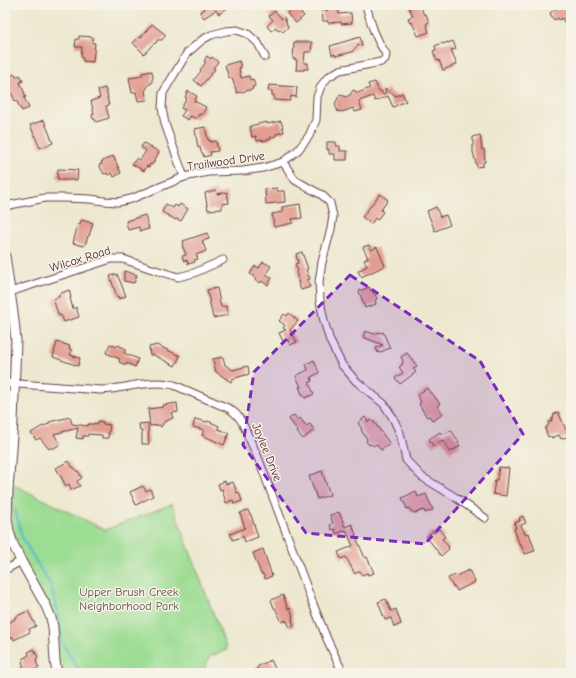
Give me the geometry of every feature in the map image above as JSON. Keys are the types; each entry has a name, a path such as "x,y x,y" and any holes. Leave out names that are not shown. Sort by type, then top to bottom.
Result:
{"street":[{"name":"Trailwood Drive","path":"5,206 44,198 90,199 118,202 184,177 208,172 231,172 256,169 283,162 298,150 309,136 316,120 317,97 328,77 340,70 381,62 385,59 386,54 378,42 366,5"},
{"path":"184,177 165,124 162,108 163,93 187,53 202,40 211,35 237,30 248,34 253,38 258,43 265,57"},
{"path":"283,162 295,180 322,195 330,203 333,216 320,275 320,301 324,322 330,341 342,365 356,381 384,404 400,433 406,460 422,477 455,497 485,518"},
{"path":"5,256 16,335 15,383 7,515 13,544 51,618 57,673"},
{"name":"Wilcox Road","path":"10,292 111,259 124,259 178,277 194,273 223,260"},
{"name":"Jaylee Drive","path":"5,382 101,390 149,383 174,385 226,407 234,412 242,422 258,456 311,599 341,669"},
{"path":"5,570 21,561"}],"highlighted area":[{"path":"350,275 480,361 523,434 425,544 306,533 243,445 254,372"}],"green space":[{"name":"Upper Brush Creek Neighborhood Park","path":"12,484 105,530 172,504 227,650 210,656 202,673 59,673 56,632 15,546 12,532"}],"building":[{"path":"203,5 231,5 219,14 216,10 204,18 200,12 205,8"},
{"path":"338,5 339,14 351,13 352,23 341,24 341,22 328,23 328,21 323,21 322,10 328,10 328,6"},
{"path":"408,5 420,5 429,22 426,24 429,32 418,36 412,22 410,23 408,18 413,16"},
{"path":"561,5 571,5 571,18 564,22 562,18 559,20 558,18 555,20 553,19 550,13"},
{"path":"295,7 304,16 296,23 287,14"},
{"path":"275,11 282,19 284,17 288,27 283,32 280,29 278,30 276,27 271,31 267,26 273,20 269,16"},
{"path":"152,24 166,35 162,40 157,40 156,43 153,44 144,54 133,43 139,37 140,38"},
{"path":"79,36 93,37 92,43 95,43 93,62 83,61 83,58 81,57 82,47 75,47 76,39 79,39"},
{"path":"360,37 362,45 357,46 352,52 335,56 335,54 332,55 330,46"},
{"path":"453,41 456,49 451,50 457,64 443,70 433,51 436,50 435,46"},
{"path":"294,42 312,42 311,52 305,52 304,63 308,63 308,69 296,70 297,60 293,59"},
{"path":"207,56 211,59 212,57 218,62 213,68 215,69 201,86 194,80 206,62 204,61"},
{"path":"239,61 241,78 249,76 250,80 253,79 255,86 252,87 253,89 237,93 232,78 229,78 225,65"},
{"path":"152,71 152,83 149,84 145,91 147,100 138,101 136,92 132,93 129,78 142,76 142,73"},
{"path":"15,74 16,77 20,75 23,81 20,82 26,97 24,98 29,108 22,111 16,100 15,101 5,78"},
{"path":"375,82 379,91 381,91 383,95 386,92 385,88 396,96 402,93 406,101 393,107 388,96 375,101 373,96 359,101 362,110 355,112 353,108 338,112 335,104 340,94 346,97 350,95 353,90 358,93 370,88 368,84"},
{"path":"269,85 297,87 296,97 291,96 290,101 274,100 272,91 268,91"},
{"path":"105,88 109,105 106,106 109,118 96,122 92,115 94,114 91,101 100,98 98,90"},
{"path":"188,91 197,96 194,101 206,107 202,115 199,114 196,119 191,116 188,120 181,116 185,110 181,108 187,98 185,97"},
{"path":"44,120 53,143 40,148 30,125"},
{"path":"281,121 284,132 276,134 276,136 271,137 271,139 263,141 257,141 256,136 252,137 250,126 267,122 267,124"},
{"path":"205,127 208,140 210,140 210,142 216,141 218,151 210,152 211,155 204,157 200,147 198,148 195,129"},
{"path":"480,135 482,150 484,149 485,162 483,162 483,166 477,167 473,152 473,137"},
{"path":"327,142 336,142 336,146 340,146 340,151 347,151 347,160 335,160 335,154 329,154 329,149 327,150"},
{"path":"144,143 159,152 152,165 150,164 149,167 147,166 144,171 132,164 137,158 140,160 146,151 141,147"},
{"path":"113,156 121,173 114,177 112,173 108,175 107,173 104,174 99,165 102,164 101,162"},
{"path":"58,169 78,170 77,180 59,180 59,178 57,178"},
{"path":"277,188 277,191 284,191 285,202 266,204 265,189"},
{"path":"216,190 217,194 227,192 229,203 222,204 222,209 208,210 205,193"},
{"path":"380,194 388,200 381,210 383,212 377,220 375,218 371,224 362,217"},
{"path":"166,204 173,208 175,205 178,207 180,204 188,209 181,221 176,220 162,212"},
{"path":"300,204 302,218 292,219 293,223 274,227 272,214 283,212 282,207"},
{"path":"436,207 440,217 446,215 450,225 435,231 427,211"},
{"path":"145,215 149,229 140,231 139,227 128,230 126,221"},
{"path":"81,220 93,223 89,236 85,245 83,246 73,243 78,224 80,225"},
{"path":"207,233 209,239 202,241 206,251 196,255 198,259 194,260 195,262 188,264 187,260 184,261 182,256 186,255 182,245 184,244 183,241"},
{"path":"369,245 371,250 377,247 385,266 361,277 358,271 367,266 364,260 368,258 363,247"},
{"path":"302,252 308,269 306,270 310,279 307,280 310,287 301,290 296,272 298,271 295,264 298,263 296,254"},
{"path":"263,262 271,266 266,274 272,278 268,285 261,281 260,283 255,280 256,278 250,274 255,266 259,268"},
{"path":"124,271 137,275 134,283 124,281"},
{"path":"117,274 126,296 119,299 110,276"},
{"path":"369,287 377,299 375,300 376,304 365,308 359,291"},
{"path":"217,288 221,307 226,306 228,315 213,318 207,290"},
{"path":"69,290 73,309 76,307 79,317 64,322 61,315 59,316 53,299 59,297 59,294"},
{"path":"289,313 298,321 290,330 297,342 290,345 288,340 283,341 279,333 286,330 283,328 285,325 279,321 284,314 287,316"},
{"path":"365,331 374,334 383,332 390,348 378,353 376,348 383,345 363,337"},
{"path":"57,342 70,346 69,349 72,350 70,355 80,358 78,366 53,357"},
{"path":"110,344 117,347 118,345 126,349 124,353 138,359 135,367 127,363 126,365 119,362 120,359 106,353"},
{"path":"157,345 180,356 175,366 154,355 150,355 149,347"},
{"path":"407,353 417,366 413,369 416,372 400,384 395,378 403,373 399,367 402,365 403,361 401,357"},
{"path":"223,357 225,365 233,370 248,366 249,374 232,379 231,382 216,372 213,359"},
{"path":"314,360 319,373 311,377 312,381 309,383 314,394 305,398 299,387 301,387 296,376 308,370 306,364"},
{"path":"427,388 440,404 437,406 443,414 433,421 429,416 427,417 423,411 419,404 421,402 417,395"},
{"path":"177,403 178,412 171,413 173,418 164,422 161,427 159,425 150,426 148,409"},
{"path":"558,412 569,436 561,439 559,435 551,438 550,436 548,437 545,429 549,424 548,422 552,421 551,419 553,418 554,414"},
{"path":"294,415 298,420 300,418 306,426 310,424 314,430 303,439 289,419"},
{"path":"70,417 72,424 88,426 88,424 98,424 98,421 103,422 103,424 110,425 108,438 102,438 102,435 88,434 88,436 83,436 83,439 76,438 78,428 54,434 60,444 53,449 52,447 49,449 40,438 36,440 31,433 49,424 49,422"},
{"path":"365,417 368,422 371,420 374,422 390,444 381,450 376,444 373,446 371,444 369,445 358,423"},
{"path":"195,419 208,421 219,426 218,429 229,433 224,445 202,435 204,430 193,427"},
{"path":"148,423 149,444 142,444 142,431 140,431 139,424"},
{"path":"451,430 460,446 450,452 443,440 433,446 429,439 440,432 442,435"},
{"path":"69,461 82,478 77,481 80,486 71,490 69,484 66,486 56,468"},
{"path":"499,467 509,468 506,496 493,494"},
{"path":"322,471 330,495 317,499 309,476"},
{"path":"225,481 226,484 233,482 242,501 234,504 233,500 226,503 222,489 220,490 218,484"},
{"path":"143,486 146,491 150,489 153,496 136,505 130,492"},
{"path":"416,491 418,497 426,494 433,510 425,513 424,510 415,513 409,508 407,509 402,498"},
{"path":"248,510 258,537 245,542 243,536 233,540 230,534 245,528 240,513"},
{"path":"339,512 345,527 352,524 365,558 367,557 374,573 362,575 360,571 355,574 346,557 341,559 338,552 353,546 346,530 336,534 335,529 332,530 330,525 333,523 330,515"},
{"path":"523,516 526,523 521,525 525,534 529,533 535,551 525,554 521,545 520,546 514,529 516,528 514,523 520,521 519,518"},
{"path":"439,529 445,537 442,539 449,547 449,549 441,556 426,536"},
{"path":"263,549 272,576 265,579 263,574 261,574 253,553"},
{"path":"469,570 475,582 457,591 448,578"},
{"path":"283,595 288,609 290,608 293,616 292,619 294,626 290,628 286,620 282,622 271,600"},
{"path":"386,599 391,611 396,609 401,624 394,627 391,618 385,620 378,602"},
{"path":"28,611 36,626 29,629 30,632 14,640 13,637 5,640 5,623 8,623 15,619 15,617"},
{"path":"34,649 38,658 36,659 36,662 39,668 29,673 25,673 22,667 24,666 22,659 29,655 28,652"},
{"path":"271,660 277,673 248,673 258,668 258,666"}],"waterway":[{"path":"15,509 22,537 51,586 58,613 62,643 81,673"}]}
